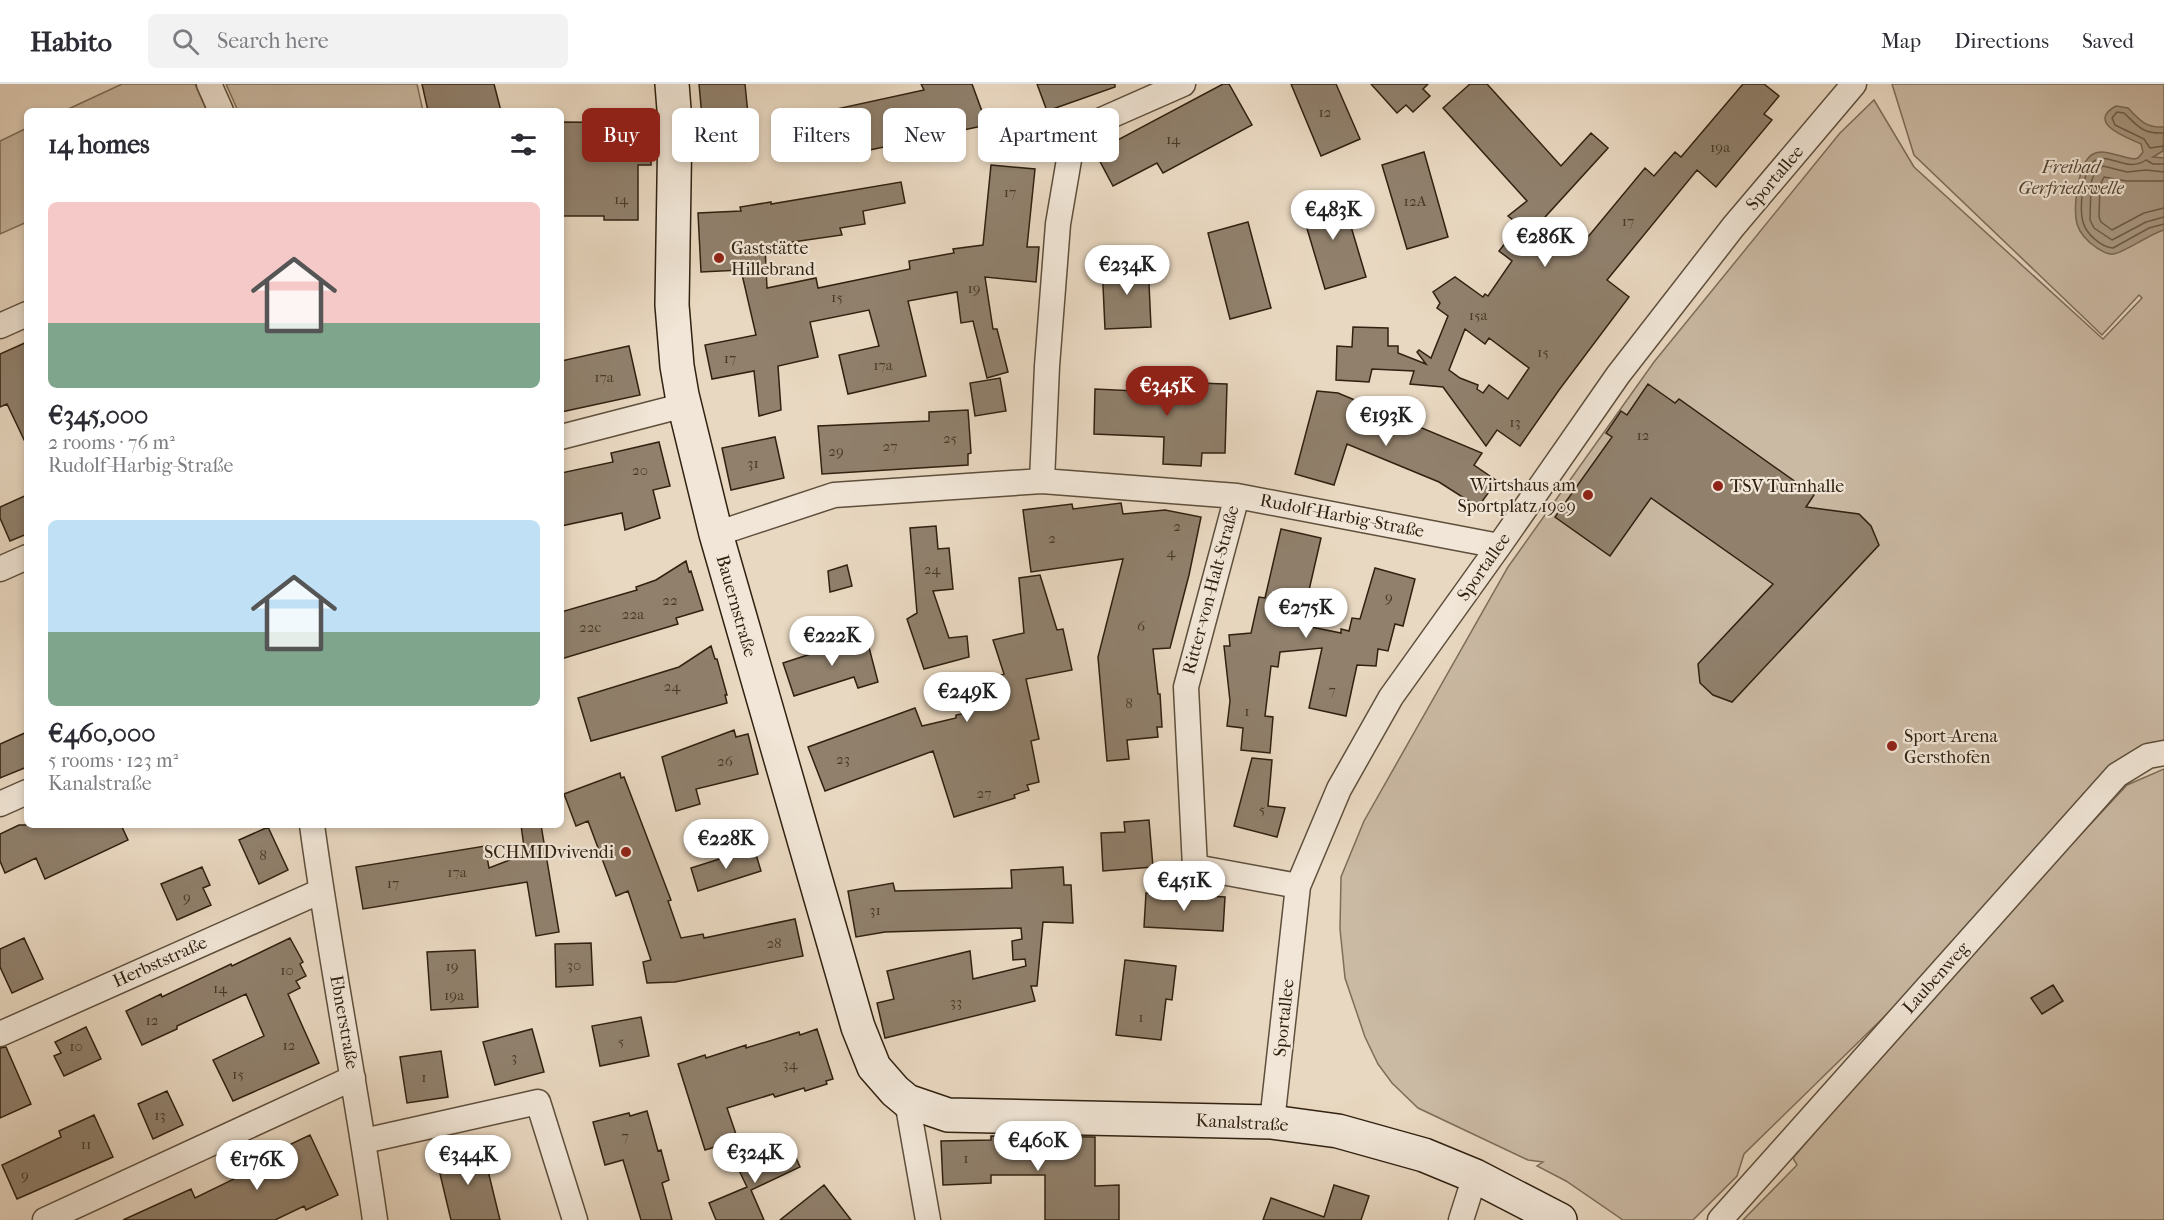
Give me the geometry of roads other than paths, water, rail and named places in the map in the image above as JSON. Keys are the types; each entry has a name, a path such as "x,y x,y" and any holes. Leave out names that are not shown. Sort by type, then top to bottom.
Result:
{"main road":[{"name":"Bauernstraße","path":"672,84 675,136 672,304 677,366 685,405 716,534 858,1027 874,1067 907,1101"},
{"name":"Kanalstraße","path":"907,1101 948,1115 1272,1122 1338,1131 1424,1155 1475,1176 1560,1220"}],"street":[{"path":"209,84 220,108"},
{"path":"1042,481 1047,366 1057,235 1071,148 1099,121 1183,84"},
{"name":"Sportallee","path":"1272,1122 1298,886 1339,789 1391,697 1630,358 1733,227 1853,84"},
{"path":"0,326 24,315"},
{"path":"564,436 685,405"},
{"name":"Rudolf-Harbig-Straße","path":"716,534 834,495 1042,481 1237,496 1499,546"},
{"name":"Ritter-von-Halt-Straße","path":"1237,496 1186,687 1195,867 1298,886"},
{"path":"0,569 24,558"},
{"name":"Laubenweg","path":"1720,1220 2117,775 2148,756 2164,753"},
{"path":"0,804 24,793"},
{"name":"Ebnerstraße","path":"312,828 375,1220"},
{"name":"Herbststraße","path":"0,1034 321,891"},
{"path":"45,1220 353,1078"},
{"path":"907,1101 928,1220"},
{"path":"364,1141 538,1102 575,1220"},
{"path":"1461,1220 1475,1176"}],"water":[{"path":"2116,106 2128,108 2139,120 2148,125 2164,127 2163,151 2153,157 2164,158 2164,230 2119,253 2112,254 2097,248 2082,234 2077,224 2076,208 2080,176 2093,154 2103,152 2134,159 2143,152 2141,144 2119,134 2107,124 2105,118 2108,112"}],"place":[{"name":"Gaststätte Hillebrand","path":"719,258"},
{"name":"TSV Turnhalle","path":"1718,486"},
{"name":"Wirtshaus am Sportplatz 1909","path":"1588,495"},
{"name":"Sport-Arena Gersthofen","path":"1892,746"},
{"name":"SCHMIDvivendi","path":"626,852"}],"park label":[{"name":"Freibad Gerfriedswelle","path":"2071,178"}]}
